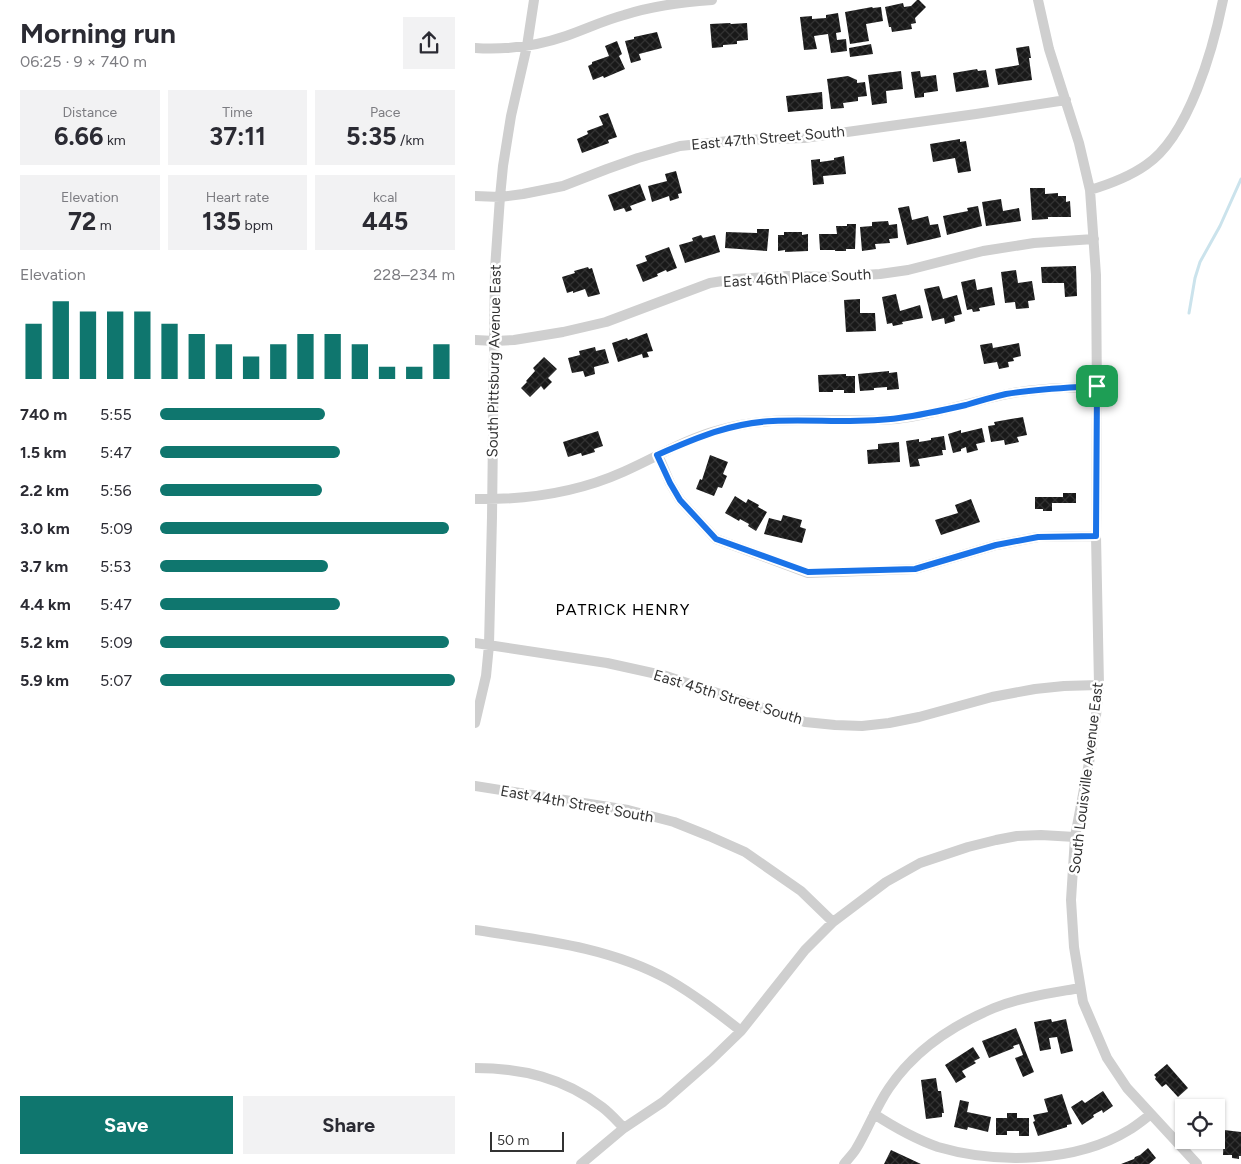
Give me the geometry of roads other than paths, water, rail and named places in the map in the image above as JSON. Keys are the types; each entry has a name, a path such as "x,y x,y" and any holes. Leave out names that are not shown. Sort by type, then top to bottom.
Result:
{"street":[{"name":"South Pittsburg Avenue East","path":"475,723 486,676 489,645 493,499 495,268 500,197 511,116 527,46 534,0"},
{"path":"475,48 527,46 565,36 624,15 660,6 712,0"},
{"name":"South Louisville Avenue East","path":"1039,0 1049,49 1079,143 1090,190 1096,275 1096,536 1099,685 1097,716 1075,837 1071,900 1074,947 1083,1002 1107,1058 1127,1088 1197,1164"},
{"path":"1090,190 1127,177 1147,165 1165,147 1181,123 1194,96 1207,61 1223,0"},
{"name":"East 47th Street South","path":"475,196 500,197 563,186 638,158 680,146 739,140 804,138 1066,100"},
{"name":"East 46th Place South","path":"475,340 524,339 606,322 710,283 735,279 787,276 834,277 880,274 907,270 983,251 1026,244 1094,240"},
{"path":"475,499 529,497 595,483 704,435 720,429 745,424 771,421 897,419 1021,392 1097,386"},
{"path":"657,455 680,500 716,539 808,572 915,569 996,545 1038,537 1096,536"},
{"name":"East 45th Street South","path":"475,643 607,663 666,676 805,722 835,725 862,726 889,723 919,717 992,697 1035,689 1099,685"},
{"name":"East 44th Street South","path":"475,786 628,810 674,822 745,852 801,891 833,922"},
{"path":"581,1164 624,1128 663,1102 711,1060 741,1031 805,950 833,922 886,882 920,863 996,840 1017,836 1041,835 1075,837"},
{"path":"475,930 582,948 642,967 669,980 703,1001 741,1031"},
{"path":"844,1164 855,1149 888,1089 906,1066 945,1033 996,1008 1035,996 1080,988"},
{"path":"475,1068 512,1069 556,1081 582,1093 604,1108 624,1128"},
{"path":"874,1114 917,1139 940,1148 981,1158 1017,1161 1061,1156 1094,1146 1129,1130 1150,1114"}],"waterway":[{"path":"1189,313 1195,278 1200,262 1220,226 1241,179"}],"district":[{"name":"PATRICK HENRY","path":"623,609"}]}
